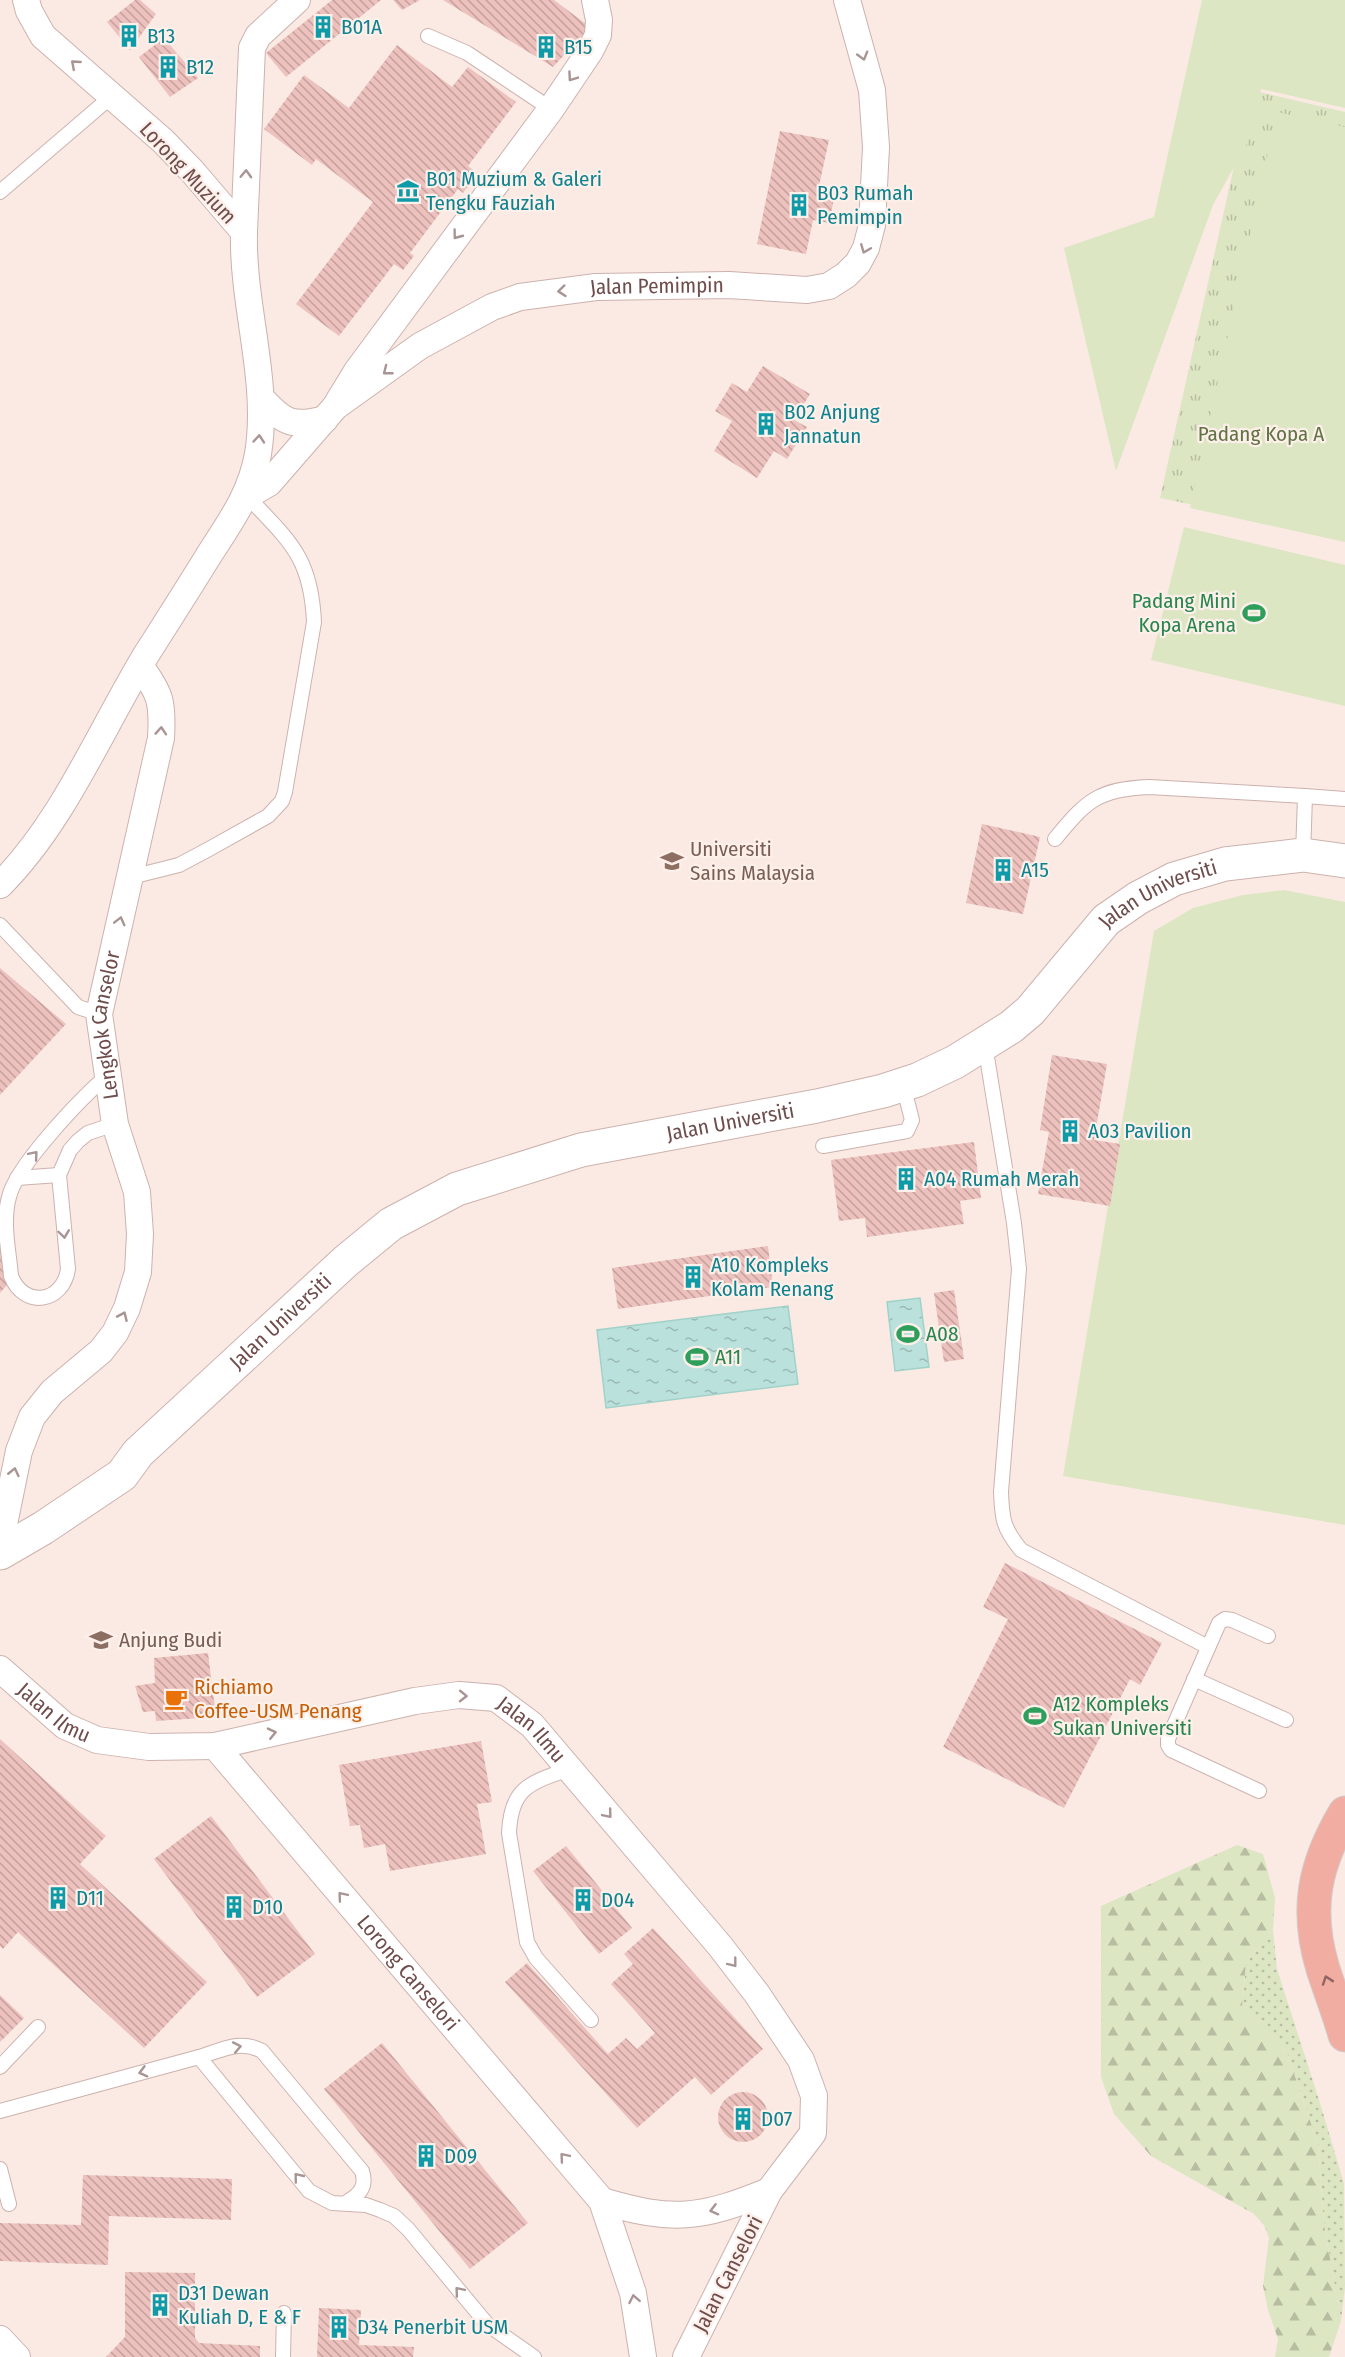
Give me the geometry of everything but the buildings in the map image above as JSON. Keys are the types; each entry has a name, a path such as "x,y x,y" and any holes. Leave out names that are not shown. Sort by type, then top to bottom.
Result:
{"highway":[{"path":"1338,1825 1316,1880 1313,1906 1315,1937 1322,1967 1345,2036"}],"street":[{"name":"Lorong Muzium","path":"26,0 29,11 43,36 163,141 244,232 243,266 261,398 258,454 247,496"},
{"path":"244,232 252,48 258,36 297,0"},
{"path":"261,398 276,414 289,421 305,425 330,413 357,370 550,109 590,51 598,35 599,20 595,0"},
{"name":"Jalan Pemimpin","path":"247,496 269,483 330,413 420,346 492,308 520,297 607,287 729,285 807,290 829,286 846,275 858,263 867,248 872,225 876,147 872,90 847,0"},
{"path":"0,885 23,862 54,816 140,666 247,496"},
{"name":"Lengkok Canselor","path":"1,1538 19,1450 32,1417 52,1392 101,1351 115,1334 127,1308 138,1272 140,1234 137,1192 115,1124 99,1014 100,999 131,877 161,738 159,693 140,666"},
{"name":"Jalan Universiti","path":"1,1538 43,1528 123,1475 138,1454 346,1261 391,1224 457,1189 581,1150 817,1106 883,1091 903,1084 955,1062 985,1045 1030,1011 1106,920 1138,898 1174,879 1225,864 1303,855 1345,861"},
{"name":"Jalan Ilmu","path":"0,1669 65,1726 97,1740 149,1747 215,1746 415,1701 459,1695 496,1698 532,1725 720,1946 773,2016 801,2060 814,2096 813,2133 769,2191"},
{"name":"Lorong Canselori","path":"215,1746 602,2201 633,2293 643,2357"},
{"path":"602,2201 647,2213 683,2216 736,2205 769,2191"},
{"name":"Jalan Canselori","path":"686,2357 769,2191"},
{"path":"0,2339 16,2357"}],"lane":[{"path":"428,36 467,53 550,109"},
{"path":"0,192 112,96"},
{"path":"131,877 179,865 268,816 282,801 285,792 314,622 313,596 308,574 299,554 247,496"},
{"path":"1054,839 1079,809 1099,796 1125,788 1345,799"},
{"path":"1303,855 1305,796"},
{"path":"0,925 78,1007 99,1014"},
{"path":"985,1045 1014,1223 1019,1269 1001,1492 1002,1514 1007,1533 1021,1550 1208,1647"},
{"path":"108,1076 88,1091 12,1186 6,1210 11,1276 20,1291 36,1298 45,1298 62,1288 69,1269 59,1176 70,1150 78,1141 88,1133 115,1124"},
{"path":"823,1146 908,1131 912,1120 903,1084"},
{"path":"17,1178 59,1176"},
{"path":"1259,1791 1172,1750 1168,1746 1168,1739 1219,1623 1225,1619 1268,1636"},
{"path":"1194,1679 1286,1720"},
{"path":"569,1769 533,1782 523,1789 514,1801 509,1833 527,1942 536,1958 591,2020"},
{"path":"0,2067 38,2027"},
{"path":"0,2111 239,2045 250,2044 262,2051 362,2171 363,2188 358,2195 347,2202"},
{"path":"199,2057 309,2191 333,2203 347,2202 366,2205 394,2216 408,2229 487,2324 534,2357"},
{"path":"0,2169 9,2204"},
{"path":"283,2357 284,2313"}],"green space":[{"path":"1202,0 1345,0 1345,108 1261,89 1249,140 1213,205 1116,471 1064,248 1154,217"},
{"name":"Padang Kopa A","path":"1251,90 1345,112 1345,536 1160,498"},
{"name":"Padang Kopa A","path":"1277,112 1345,127 1345,542 1190,508"},
{"name":"Padang Mini Kopa Arena","path":"1184,527 1345,565 1345,706 1151,660"},
{"path":"1284,890 1345,902 1345,1525 1063,1476 1154,931 1193,908 1243,895"},
{"path":"1237,1845 1263,1854 1275,1898 1273,1930 1246,1963 1242,2007 1287,2053 1318,2144 1324,2224 1341,2321 1329,2357 1275,2357 1278,2339 1263,2286 1269,2238 1264,2225 1254,2214 1151,2156 1114,2114 1101,2077 1101,1906"},
{"path":"1273,1930 1277,1969 1344,2184 1345,2287 1341,2321 1324,2224 1318,2144 1287,2053 1242,2007 1246,1963"}],"water":[{"name":"A08","path":"920,1298 929,1367 895,1371 887,1302"},
{"name":"A11","path":"788,1306 798,1384 606,1408 597,1330"}],"place":[{"name":"B01A","path":"323,27"},
{"name":"B13","path":"129,36"},
{"name":"B15","path":"546,47"},
{"name":"B12","path":"168,67"},
{"name":"B01 Muzium & Galeri Tengku Fauziah","path":"408,191"},
{"name":"B03 Rumah Pemimpin","path":"799,205"},
{"name":"B02 Anjung Jannatun","path":"766,424"},
{"name":"Padang Mini Kopa Arena","path":"1254,613"},
{"name":"Universiti Sains Malaysia","path":"672,861"},
{"name":"A15","path":"1003,870"},
{"name":"A03 Pavilion","path":"1070,1131"},
{"name":"A04 Rumah Merah","path":"906,1179"},
{"name":"A10 Kompleks Kolam Renang","path":"693,1277"},
{"name":"A08","path":"908,1334"},
{"name":"A11","path":"697,1357"},
{"name":"Anjung Budi","path":"101,1640"},
{"name":"Richiamo Coffee-USM Penang","path":"176,1699"},
{"name":"A12 Kompleks Sukan Universiti","path":"1035,1716"},
{"name":"D11","path":"58,1898"},
{"name":"D04","path":"583,1900"},
{"name":"D10","path":"234,1907"},
{"name":"D07","path":"743,2119"},
{"name":"D09","path":"426,2156"},
{"name":"D31 Dewan Kuliah D, E & F","path":"160,2305"},
{"name":"D34 Penerbit USM","path":"339,2327"}]}
